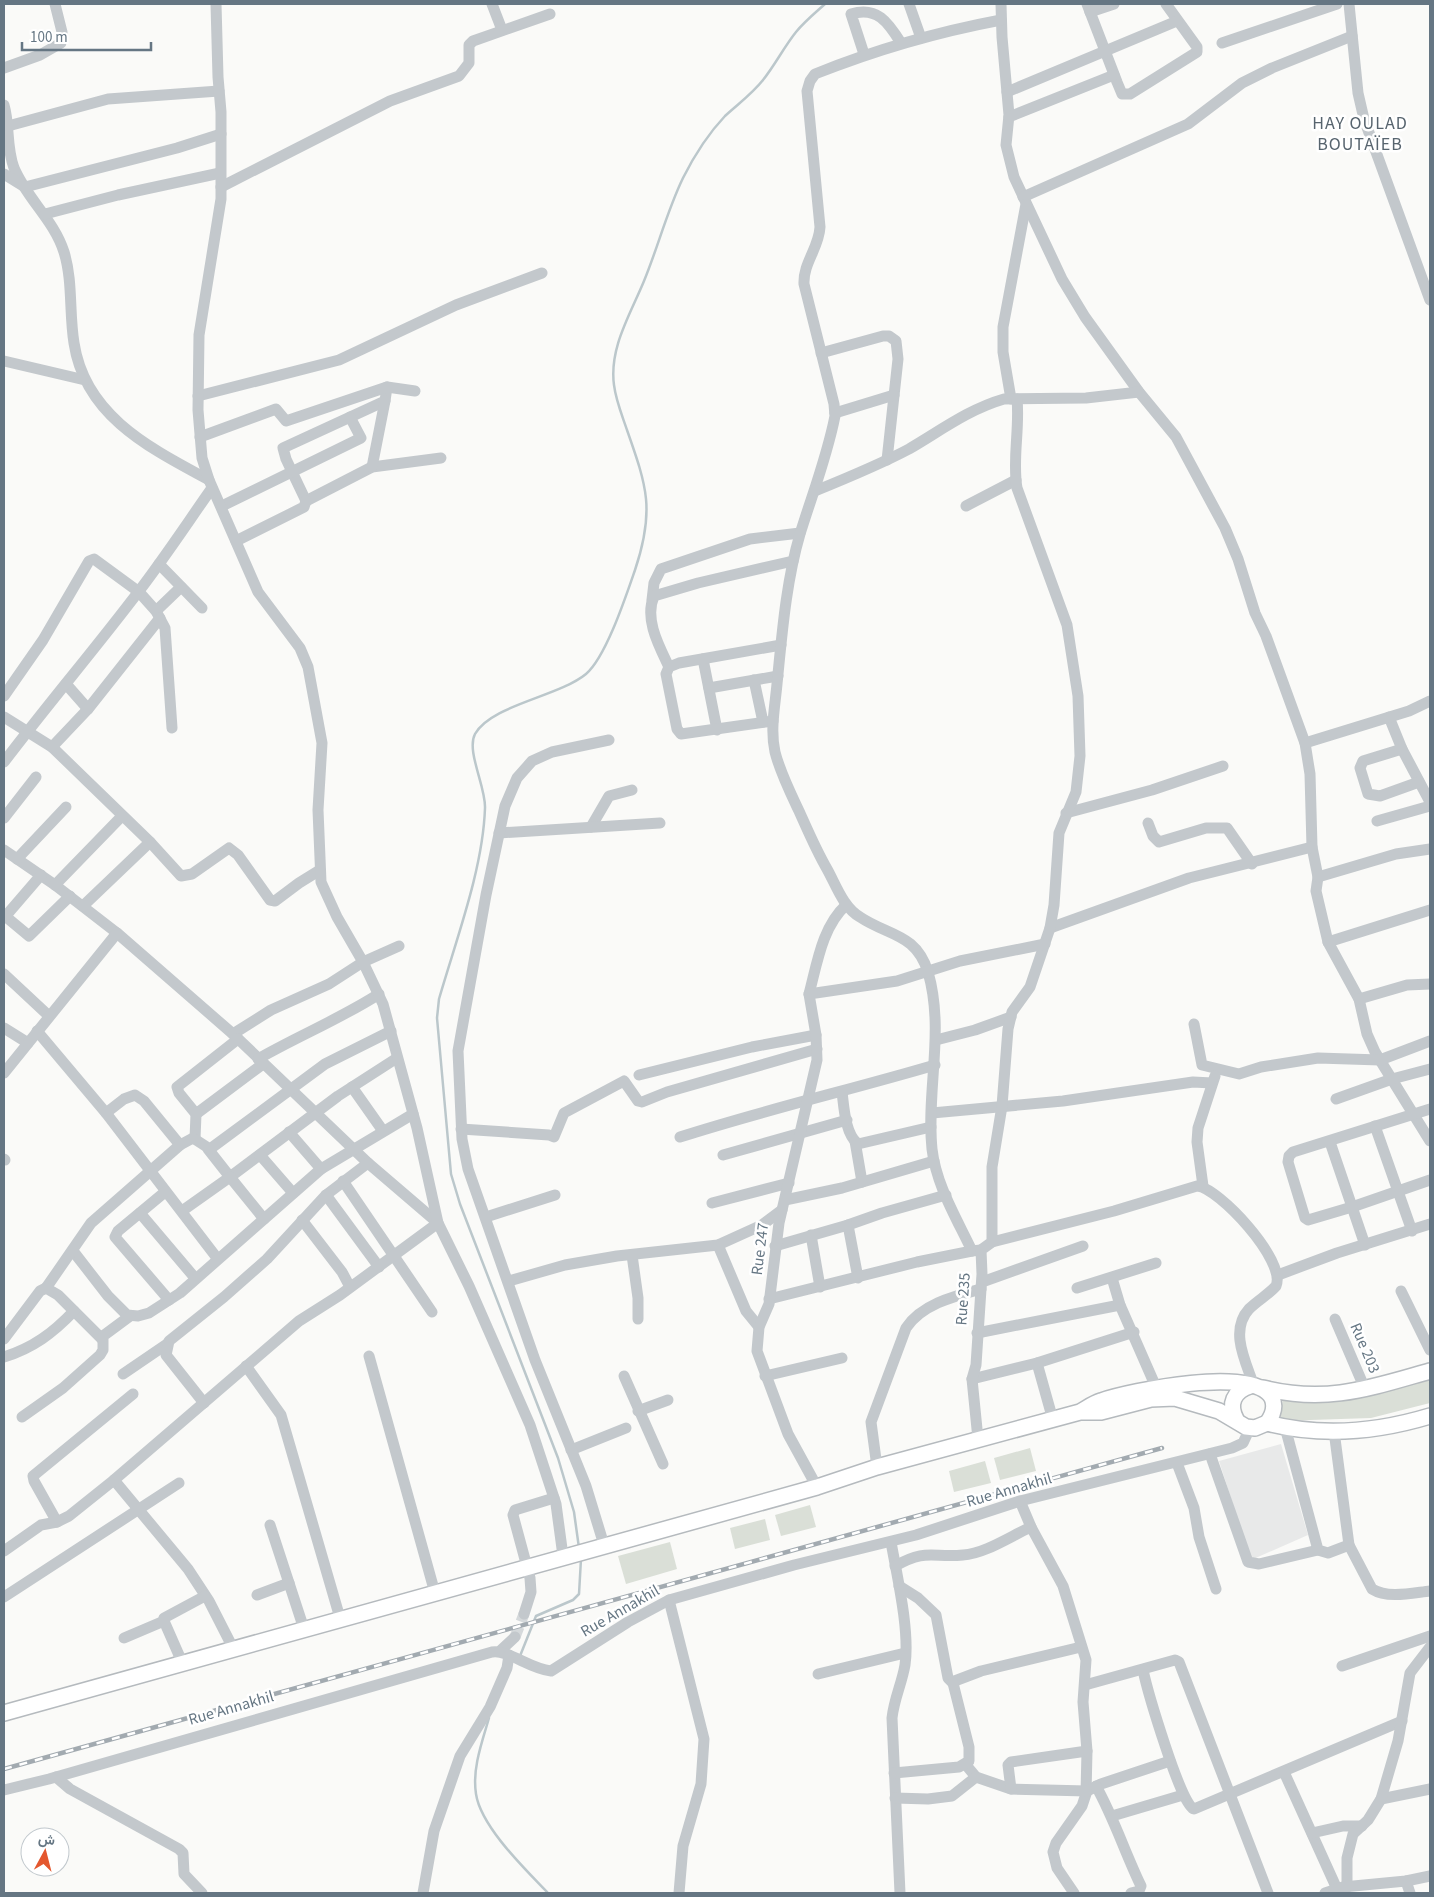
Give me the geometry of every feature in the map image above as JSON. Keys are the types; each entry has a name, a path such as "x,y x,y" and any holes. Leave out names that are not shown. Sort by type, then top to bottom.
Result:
{"main road":[{"path":"4,1713 340,1618 817,1487 877,1467 1053,1420 1080,1412 1100,1401 1159,1393 1211,1382 1239,1383 1284,1394 1320,1396 1365,1390 1430,1371"},
{"path":"1236,1419 1232,1405 1234,1398 1243,1388 1256,1387 1271,1396 1274,1407 1267,1422"},
{"path":"1159,1393 1182,1399 1236,1419 1250,1428 1267,1422 1285,1428 1334,1431 1377,1429 1430,1416"}],"street":[{"path":"4,68 40,55 62,43 63,37 55,4"},
{"path":"216,4 221,187 220,211 202,314 198,396 202,458 211,484 258,592 300,648 308,667 322,742 318,789 320,870 325,892 379,994 391,1030 413,1114 438,1223 469,1286 530,1425 554,1498 568,1555"},
{"path":"492,4 502,30"},
{"path":"909,4 921,38"},
{"path":"1001,4 1009,117 1006,145 1014,177 1062,279 1085,317 1139,392 1176,437 1225,528 1238,560 1255,613 1266,636 1305,743 1310,774 1312,847 1318,877 1316,891 1328,942 1358,998 1367,1034 1380,1060 1430,1141"},
{"path":"1114,4 1089,8 1122,94 1130,94 1197,52 1197,47 1166,4"},
{"path":"1222,42 1337,4"},
{"path":"1349,4 1358,93 1364,120 1430,300"},
{"path":"864,54 851,14 870,11 883,18 901,43"},
{"path":"221,187 390,101 460,76 469,63 470,43 550,14"},
{"path":"768,721 778,676 793,561 800,533 815,491 835,413 803,276 803,271 818,240 820,227 807,91 810,80 814,74 864,54 921,38 1001,20"},
{"path":"1007,92 1178,20"},
{"path":"1025,200 1188,124 1242,83 1272,68 1352,36"},
{"path":"1009,117 1114,75"},
{"path":"8,126 108,99 219,90"},
{"path":"4,104 11,158 25,187 57,233 65,255 74,341 85,380 101,405 133,437 211,484"},
{"path":"4,174 25,187 176,148 221,134"},
{"path":"45,214 118,195 220,173"},
{"path":"1025,200 1003,327 1003,352 1019,418 1016,480 1062,611 1072,649 1078,696 1080,756 1076,792 1059,833 1054,904 1050,928 1030,988 1011,1017 1006,1035 1002,1106 992,1167 992,1242 1114,1211 1197,1186 1203,1186 1211,1191 1257,1237 1273,1261 1278,1275 1276,1286 1250,1308 1240,1323 1239,1340 1256,1387"},
{"path":"198,396 339,360 456,306 542,272"},
{"path":"821,353 882,336 893,337 898,348 887,460"},
{"path":"4,361 85,380"},
{"path":"200,437 276,409 286,421 387,387 416,391"},
{"path":"372,467 387,387"},
{"path":"815,491 887,460 959,418 997,401 1086,398 1139,392"},
{"path":"835,413 894,395"},
{"path":"306,501 291,472 283,448 385,401"},
{"path":"350,416 367,446 375,449"},
{"path":"222,506 361,438"},
{"path":"236,541 304,507 306,501 372,467 441,458"},
{"path":"966,506 1016,480"},
{"path":"4,762 139,592 211,484"},
{"path":"768,721 686,735 678,732 666,679 669,667 651,620 654,583 662,570 750,539 800,533"},
{"path":"4,696 43,640 91,559 99,562 139,592 158,614 165,628 172,728"},
{"path":"652,600 658,594 674,589 793,561"},
{"path":"159,564 202,608"},
{"path":"52,747 88,709 158,614 181,587"},
{"path":"669,667 781,645"},
{"path":"703,659 717,730"},
{"path":"709,688 778,676"},
{"path":"754,680 768,721 775,754 782,773 815,850 846,906 859,917 896,933 910,943 919,951 928,973 936,1020 931,1126 934,1161 946,1195 976,1251 770,1299"},
{"path":"66,684 88,709"},
{"path":"1305,743 1389,718 1430,701"},
{"path":"4,717 52,747 150,842 183,877 202,868 226,849 232,849 273,901 280,900 299,883 320,870"},
{"path":"1389,718 1402,749 1430,802"},
{"path":"604,1545 586,1486 536,1360 468,1169 462,1130 458,1050 499,833 511,789 524,768 532,761 552,752 609,740"},
{"path":"1402,749 1363,761 1360,768 1368,794 1380,796 1419,782"},
{"path":"1066,813 1152,790 1223,766"},
{"path":"4,818 36,777"},
{"path":"591,827 609,796 632,790"},
{"path":"1377,821 1430,806"},
{"path":"17,859 66,808"},
{"path":"56,885 122,816"},
{"path":"1148,823 1159,842 1206,828 1227,828 1252,864"},
{"path":"499,833 660,824"},
{"path":"83,906 150,842"},
{"path":"1050,928 1189,878 1252,864 1312,847"},
{"path":"1318,877 1396,854 1430,849"},
{"path":"4,850 56,885 117,933 235,1037 368,1163 438,1223"},
{"path":"42,875 4,917 29,936 70,896"},
{"path":"846,906 837,914 831,925 810,1000 928,973 955,962 1045,944"},
{"path":"1328,942 1430,910"},
{"path":"4,1074 117,933"},
{"path":"195,1139 196,1114 178,1093 177,1087 235,1037 271,1010 329,984 362,962 400,946"},
{"path":"5,978 49,1016"},
{"path":"1358,998 1407,985 1430,984"},
{"path":"196,1114 260,1061 300,1034 352,1011 379,994"},
{"name":"Rue 247","path":"810,1000 817,1049 808,1101 775,1246 770,1299 765,1316 759,1327 757,1352 788,1434 817,1487"},
{"path":"936,1040 1011,1017"},
{"path":"1194,1024 1202,1065 1239,1074 1261,1066 1318,1058 1380,1060 1430,1041"},
{"path":"4,1028 28,1043"},
{"path":"208,1149 325,1064 391,1030"},
{"path":"37,1031 106,1113 151,1170 178,1210 182,1211 217,1258"},
{"path":"639,1075 752,1047 816,1035"},
{"path":"462,1130 549,1134 554,1137 564,1113 624,1081 638,1101 642,1102 667,1092 817,1049"},
{"path":"182,1211 260,1155 314,1113 397,1058"},
{"path":"680,1137 747,1116 842,1092 935,1065"},
{"path":"1336,1099 1392,1079 1430,1069"},
{"path":"1203,1186 1197,1142 1198,1128 1217,1070"},
{"path":"932,1113 1063,1101 1193,1082 1212,1083"},
{"path":"352,1087 383,1131"},
{"path":"842,1092 847,1120 855,1141 862,1182"},
{"path":"106,1113 124,1099 135,1095 144,1101 180,1145"},
{"path":"1430,1108 1330,1142 1294,1152 1289,1156 1288,1162 1304,1218 1313,1220 1430,1180"},
{"path":"102,1339 114,1327 130,1316 149,1313 169,1300 321,1169 353,1148 413,1114"},
{"path":"724,1155 847,1120"},
{"path":"855,1141 863,1144 931,1126"},
{"path":"1375,1126 1396,1192 1412,1231"},
{"path":"289,1132 321,1169"},
{"path":"4,1339 40,1291 46,1288 91,1222 180,1145 190,1139 195,1139 208,1149 264,1219"},
{"path":"1330,1142 1365,1245"},
{"path":"260,1155 293,1193"},
{"path":"508,1281 565,1265 718,1245 762,1225 784,1205 934,1161"},
{"path":"122,1374 167,1344 267,1258 326,1196 368,1163"},
{"path":"343,1181 432,1312"},
{"path":"712,1203 789,1183"},
{"path":"165,1192 118,1231 115,1237 169,1300"},
{"path":"486,1217 555,1195"},
{"path":"775,1246 946,1195"},
{"path":"326,1196 378,1267"},
{"path":"140,1213 195,1278"},
{"path":"302,1220 342,1272 350,1287"},
{"path":"4,1551 41,1525 57,1522 114,1480 299,1321 394,1256 438,1223"},
{"path":"1278,1275 1430,1224"},
{"path":"848,1225 858,1278"},
{"path":"811,1235 820,1287"},
{"name":"Rue 235","path":"978,1439 972,1379 976,1365 981,1285 976,1251 992,1242"},
{"path":"718,1245 746,1311 759,1327"},
{"path":"877,1467 870,1422 906,1328 917,1315 926,1308 981,1285 1083,1246"},
{"path":"73,1251 108,1296 130,1316"},
{"path":"632,1255 638,1298 638,1319"},
{"path":"1077,1288 1156,1263"},
{"path":"1112,1278 1120,1305 1134,1332 1159,1393"},
{"path":"22,1418 63,1388 100,1355 104,1348 102,1339 54,1291 46,1288"},
{"path":"1401,1290 1430,1350"},
{"path":"977,1333 1120,1305"},
{"path":"4,1357 32,1347 56,1329 74,1311"},
{"name":"Rue 203","path":"1335,1319 1365,1390"},
{"path":"972,1379 1038,1363 1134,1332"},
{"path":"167,1344 166,1355 204,1404"},
{"path":"369,1356 435,1592"},
{"path":"766,1376 842,1358"},
{"path":"1038,1363 1053,1420"},
{"path":"246,1366 281,1415 340,1618"},
{"path":"624,1376 663,1464"},
{"path":"57,1522 33,1476 133,1394"},
{"path":"638,1411 668,1400"},
{"path":"571,1450 626,1428"},
{"name":"Rue Annakhil","path":"4,1790 56,1777 342,1693 508,1655 536,1668 550,1671 628,1622 669,1600 794,1565 891,1542 1020,1501 1239,1446 1246,1439 1250,1428"},
{"path":"1285,1428 1318,1550"},
{"path":"1334,1431 1349,1545 1372,1589 1376,1592 1398,1594 1429,1592"},
{"path":"1210,1454 1248,1562 1259,1564 1318,1550 1328,1552 1349,1545"},
{"path":"1177,1463 1194,1508 1199,1537 1216,1589"},
{"path":"114,1480 188,1569 233,1648"},
{"path":"4,1597 179,1483"},
{"path":"524,1614 531,1592 528,1566 513,1515 515,1510 554,1498"},
{"path":"1020,1501 1063,1586 1086,1660 1082,1702 1091,1789 1112,1816 1127,1857 1141,1886 1139,1891 1131,1893"},
{"path":"270,1525 304,1629"},
{"path":"896,1566 913,1556 963,1556 980,1552 1031,1526"},
{"path":"891,1542 899,1586 905,1653 905,1665 893,1713 900,1893"},
{"path":"257,1595 289,1583"},
{"path":"894,1773 966,1765 969,1762 970,1754 953,1683 948,1678 936,1615 918,1598 899,1586"},
{"path":"124,1638 164,1621 167,1614 205,1596"},
{"path":"669,1600 704,1738 701,1784 683,1846 679,1893"},
{"path":"164,1621 182,1662"},
{"path":"1342,1666 1430,1636"},
{"path":"423,1893 434,1831 460,1756 490,1707 507,1668 508,1655 515,1637"},
{"path":"953,1683 981,1671 1081,1647"},
{"path":"1342,1888 1353,1834 1362,1826 1381,1799 1392,1765 1410,1674 1430,1647"},
{"path":"818,1674 905,1653"},
{"path":"1085,1685 1175,1660 1179,1662 1268,1893"},
{"path":"1143,1670 1170,1761 1183,1795 1191,1809 1197,1810 1402,1721"},
{"path":"1011,1789 1008,1765 1011,1762 1087,1751"},
{"path":"966,1765 976,1777 1011,1789 1091,1789 1170,1761"},
{"path":"1284,1772 1293,1798 1342,1888"},
{"path":"56,1777 79,1794 179,1849 183,1853 184,1874 202,1893"},
{"path":"895,1798 928,1799 952,1796 976,1777"},
{"path":"1074,1893 1057,1868 1053,1852 1056,1843 1091,1789"},
{"path":"1381,1799 1430,1790"},
{"path":"1112,1816 1183,1795"},
{"path":"1312,1834 1342,1826 1362,1826"},
{"path":"1325,1893 1342,1888 1370,1889 1430,1876"},
{"path":"1406,1881 1410,1893"}],"shaded area":[{"path":"1430,1375 1430,1403 1371,1418 1280,1421 1283,1398"},
{"path":"1281,1444 1308,1535 1251,1560 1219,1461"},
{"path":"1030,1448 1036,1471 1000,1480 994,1458"},
{"path":"985,1461 991,1483 954,1492 949,1471"},
{"path":"810,1505 816,1527 781,1536 775,1515"},
{"path":"765,1519 770,1540 735,1549 730,1528"},
{"path":"670,1542 677,1569 626,1584 618,1556"}],"waterway":[{"path":"579,1548 574,1512 558,1458 460,1204 451,1174 437,1018 439,999 474,880 483,831 485,808 483,790 474,759 473,741 475,734 483,724 495,716 510,708 559,689 586,674 601,654 608,640 635,570 645,531 647,514 640,467 614,385 613,371 622,332 644,281 677,191 697,153 725,116 763,80 799,28 825,4"},
{"path":"520,1656 536,1616 573,1600 579,1594 581,1559"},
{"path":"489,1718 478,1756 475,1775 476,1794 480,1807 495,1834 548,1893"}],"tunnel":[{"path":"515,1637 524,1614"}],"railway":[{"path":"4,1769 1162,1448"}],"district":[{"name":"HAY OULAD BOUTAÏEB","path":"1360,133"}]}
